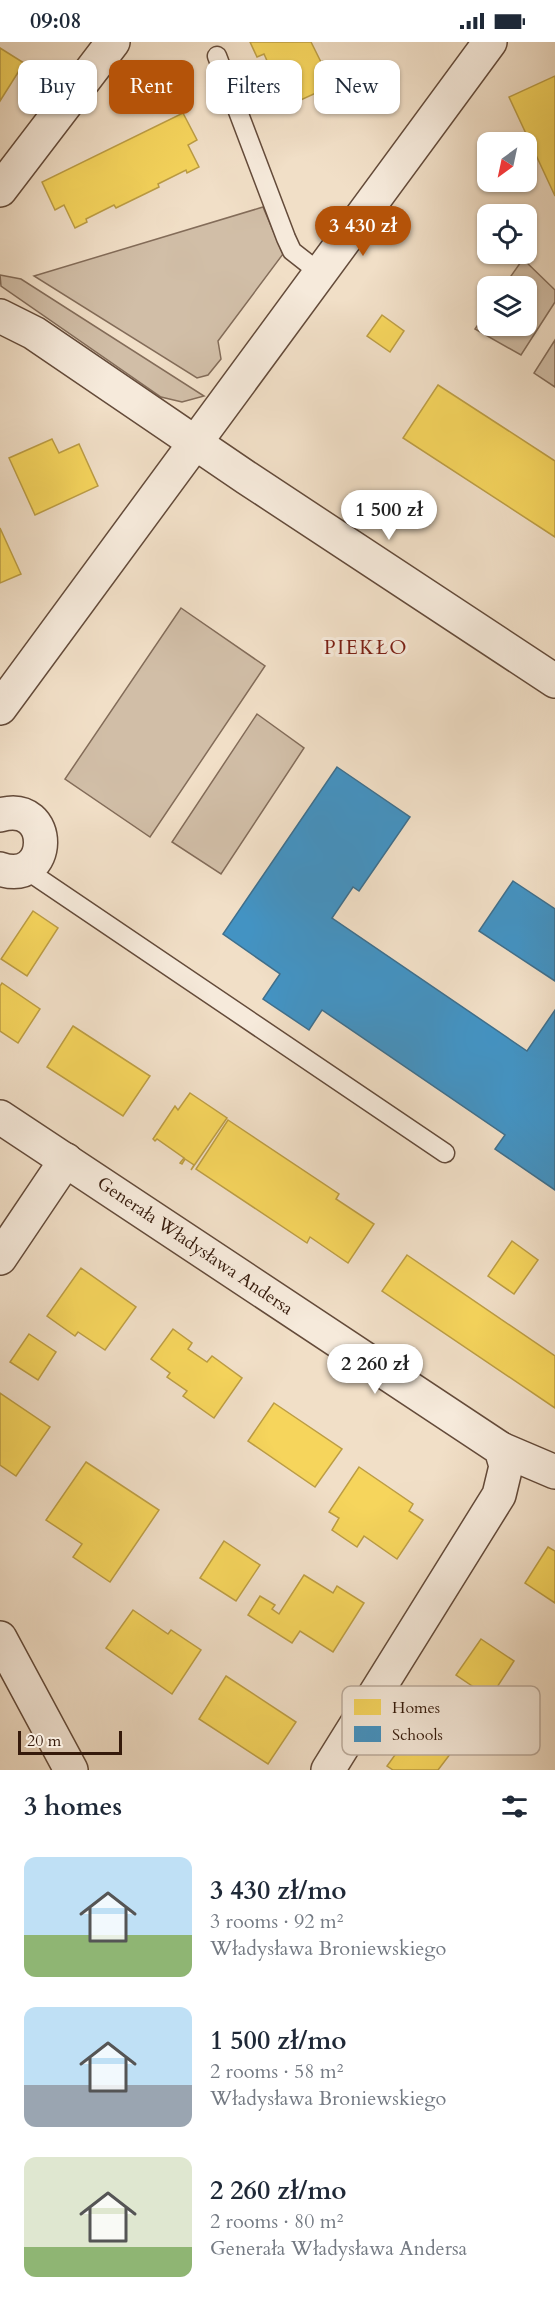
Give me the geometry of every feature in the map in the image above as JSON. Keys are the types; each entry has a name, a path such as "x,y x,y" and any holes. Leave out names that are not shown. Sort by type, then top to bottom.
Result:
{"street":[{"path":"0,189 113,42"},
{"path":"0,708 490,42"},
{"path":"0,316 34,333 555,681"},
{"path":"0,815 11,812 21,814 37,827 41,846 38,856 12,869"},
{"name":"Generała Władysława Andersa","path":"0,1117 501,1449 555,1472"},
{"path":"0,1258 66,1160"},
{"path":"380,1686 499,1495 506,1466 501,1449"},
{"path":"0,1638 71,1770"},
{"path":"328,1770 342,1747"}],"lane":[{"path":"217,56 286,238 292,250 320,273"},
{"path":"12,869 445,1153"}],"shaded area":[{"path":"263,207 283,254 218,341 221,359 208,375 197,378 34,276"},
{"path":"519,264 528,264 555,290 555,302 537,330 537,276 511,276"},
{"path":"0,275 21,279 204,396 182,402 161,397 1,286"},
{"path":"487,336 533,336 521,355"},
{"path":"555,340 555,387 534,373"},
{"path":"181,608 265,666 150,837 65,779"},
{"path":"257,714 304,748 221,874 172,842"}],"building: Homes":[{"path":"250,42 311,42 320,60 314,60 314,94 302,99 302,60 267,60 264,54 257,57"},
{"path":"0,48 19,60 18,72 0,101"},
{"path":"555,76 555,196 537,157 537,132 525,132 509,97"},
{"path":"181,114 184,114 197,140 188,145 199,167 187,173 186,170 158,184 159,187 116,208 114,205 86,219 87,222 75,228 64,205 55,210 42,182"},
{"path":"382,315 404,331 390,352 367,336"},
{"path":"438,385 555,461 555,537 403,438"},
{"path":"52,439 59,453 79,444 98,486 35,515 9,458"},
{"path":"0,528 21,574 0,583"},
{"path":"33,911 58,928 27,976 1,959"},
{"path":"2,983 40,1009 18,1043 0,1031 0,986"},
{"path":"73,1026 150,1076 123,1116 47,1067"},
{"path":"190,1093 227,1118 191,1170 194,1165 185,1159 182,1164 180,1163 184,1158 157,1139 155,1141 153,1139 175,1106 178,1110"},
{"path":"228,1120 339,1194 336,1199 374,1224 348,1263 310,1237 307,1243 196,1169"},
{"path":"512,1241 538,1260 514,1294 488,1276"},
{"path":"407,1255 555,1356 555,1408 382,1291"},
{"path":"81,1268 136,1307 105,1350 78,1332 75,1336 47,1316"},
{"path":"173,1329 192,1343 188,1349 207,1362 212,1356 242,1378 214,1418 183,1396 187,1391 167,1377 170,1373 151,1359"},
{"path":"29,1334 56,1352 38,1380 10,1362"},
{"path":"0,1393 50,1427 16,1476 0,1465"},
{"path":"274,1403 342,1449 315,1487 248,1441"},
{"path":"86,1462 159,1510 110,1582 73,1557 82,1544 46,1520"},
{"path":"359,1467 413,1504 409,1511 423,1520 397,1559 364,1536 357,1547 332,1530 339,1518 329,1512"},
{"path":"224,1541 260,1565 236,1601 200,1578"},
{"path":"548,1547 555,1551 555,1603 525,1583"},
{"path":"304,1575 333,1593 337,1586 364,1603 333,1652 300,1631 292,1643 248,1615 260,1596 275,1605 272,1609 279,1614"},
{"path":"133,1610 168,1634 171,1630 201,1650 172,1694 106,1648"},
{"path":"481,1639 514,1661 498,1686 472,1686 456,1675"},
{"path":"226,1676 296,1722 268,1764 199,1719"},
{"path":"395,1755 449,1755 438,1770 393,1770 387,1766"}],"building: Schools":[{"path":"337,767 410,817 359,891 353,887 332,918 527,1051 555,1010 555,1190 495,1149 505,1135 322,1010 309,1030 263,999 280,974 223,934"},
{"path":"513,881 555,909 555,981 479,931"}],"district":[{"name":"PIEKŁO","path":"366,647"}]}
